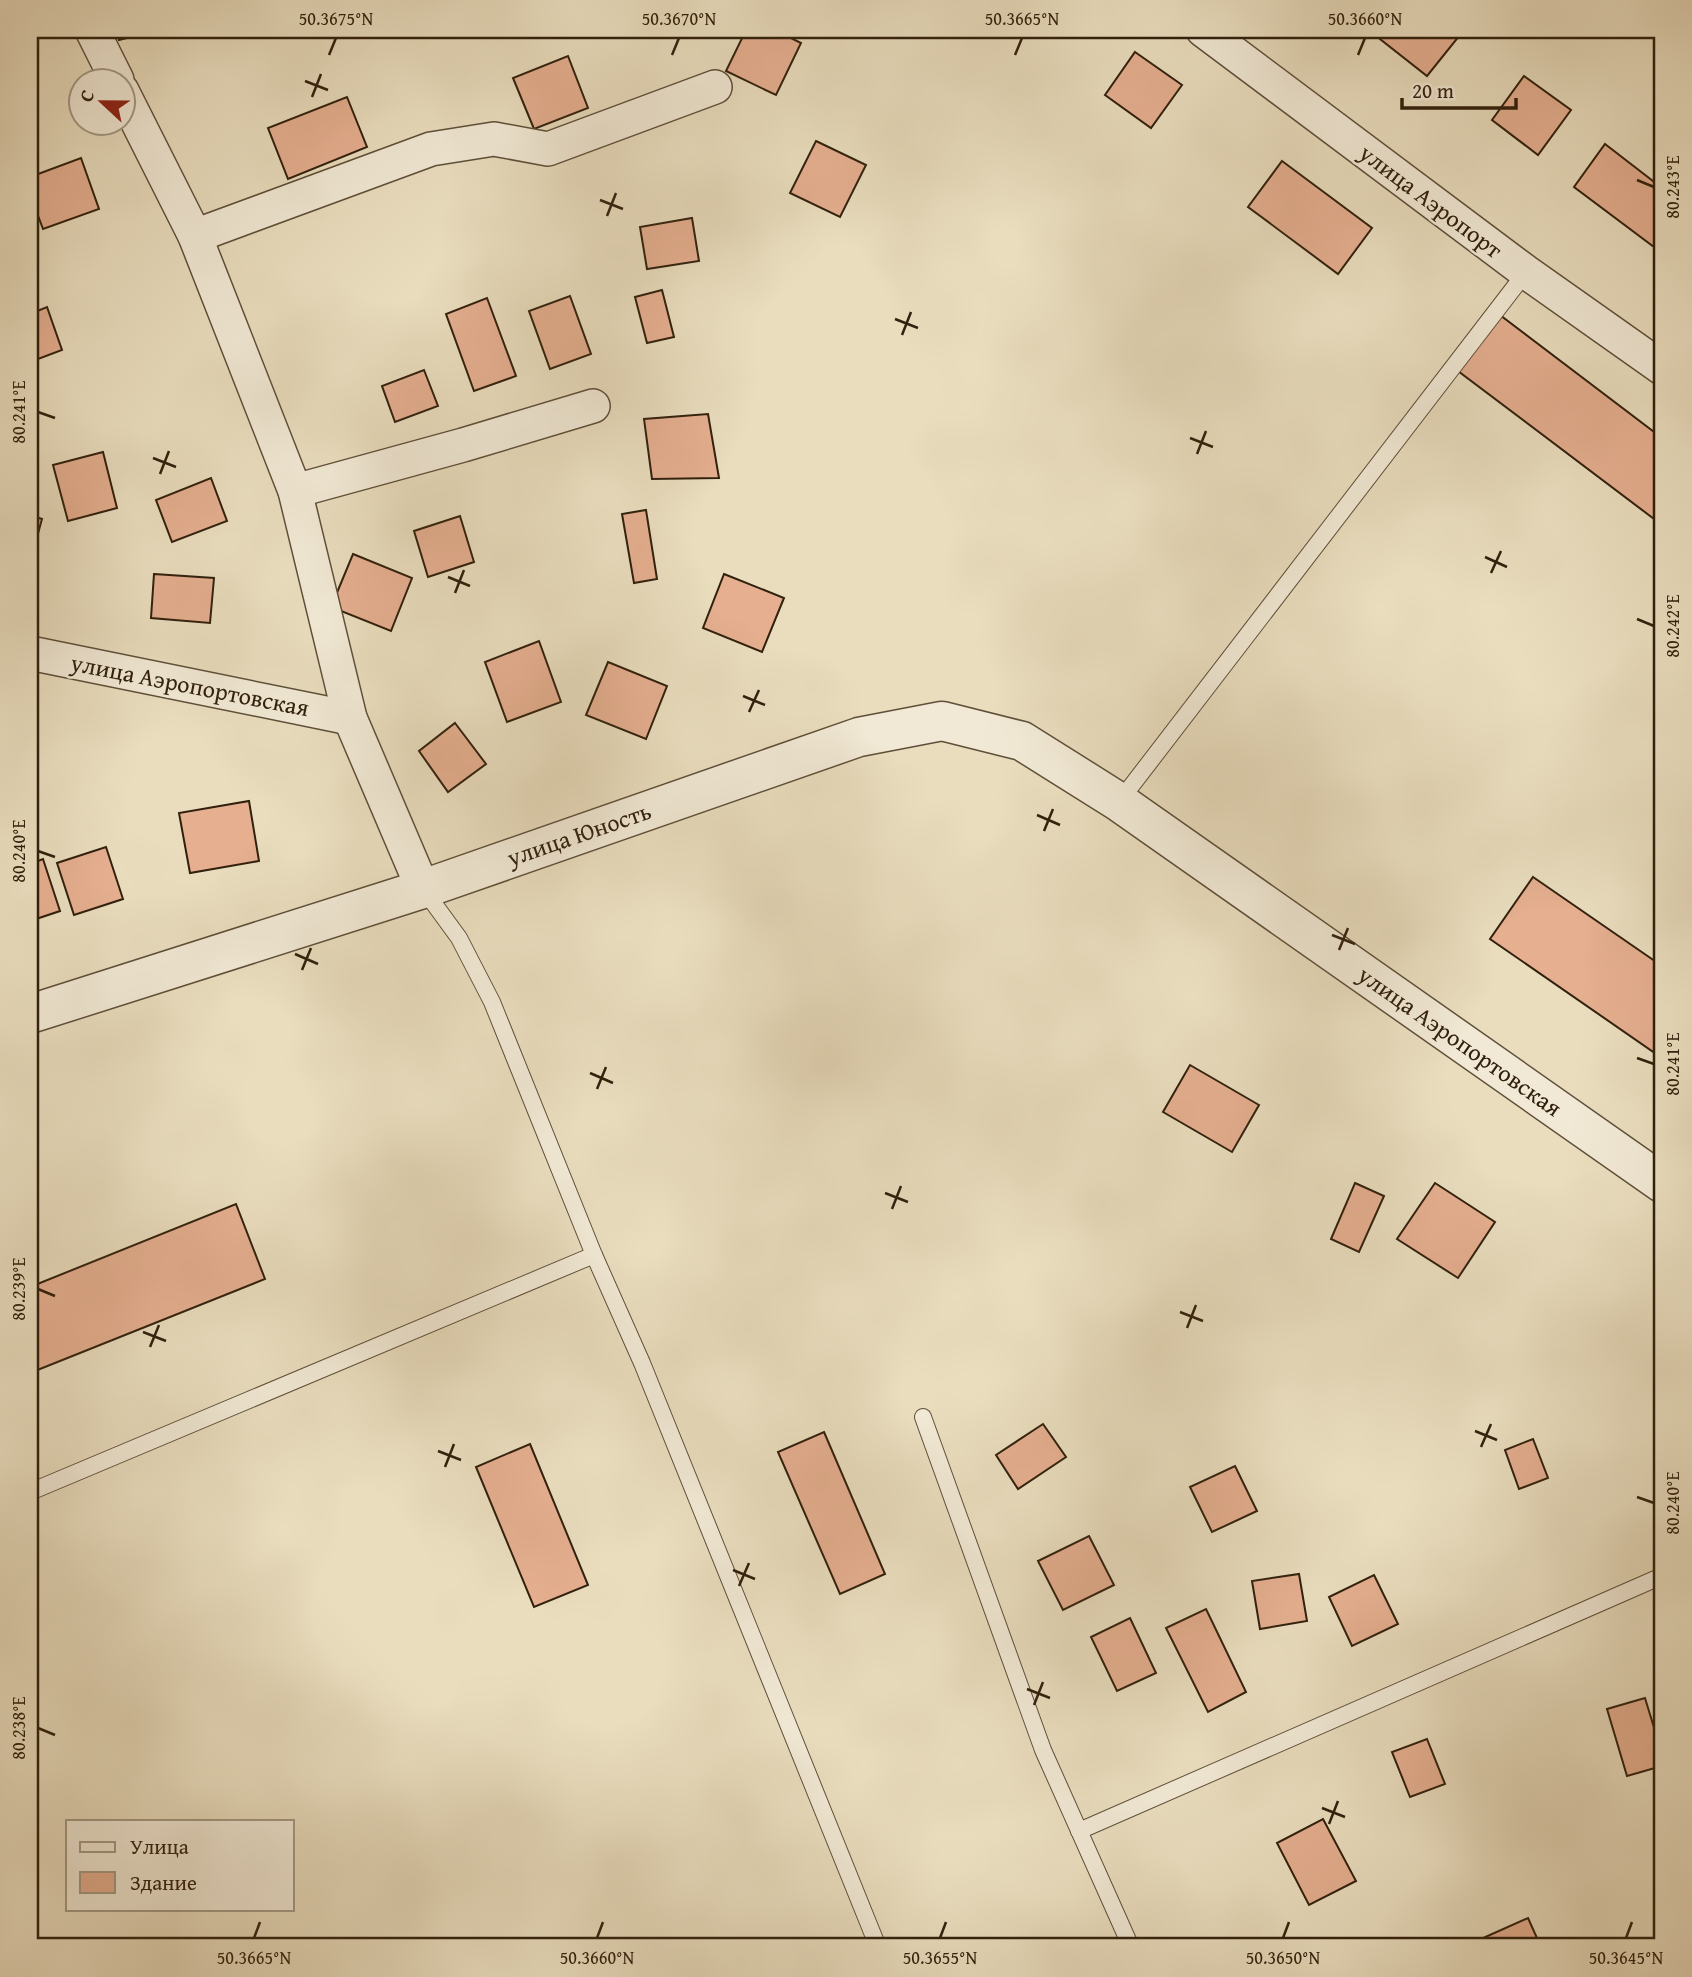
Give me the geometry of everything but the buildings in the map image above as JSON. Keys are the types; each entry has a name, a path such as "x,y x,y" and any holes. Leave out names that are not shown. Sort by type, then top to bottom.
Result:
{"street":[{"path":"92,30 110,66"},
{"name":"улица Аэропорт","path":"1203,30 1526,272 1662,368"},
{"path":"195,236 431,149 494,139 548,149 715,87"},
{"path":"136,119 195,236 295,491 350,718 423,889"},
{"path":"295,491 463,446 593,406"},
{"name":"улица Аэропортовская","path":"30,653 350,718"},
{"name":"улица Юность","path":"30,1014 423,889 859,737 942,721 1022,741 1119,802"},
{"name":"улица Аэропортовская","path":"1119,802 1662,1183"}],"lane":[{"path":"1119,802 1526,272"},
{"path":"423,889 459,938 492,1002 878,1947"},
{"path":"30,1492 594,1255"},
{"path":"923,1418 1043,1750 1131,1947"},
{"path":"1079,1831 1662,1576"}]}
